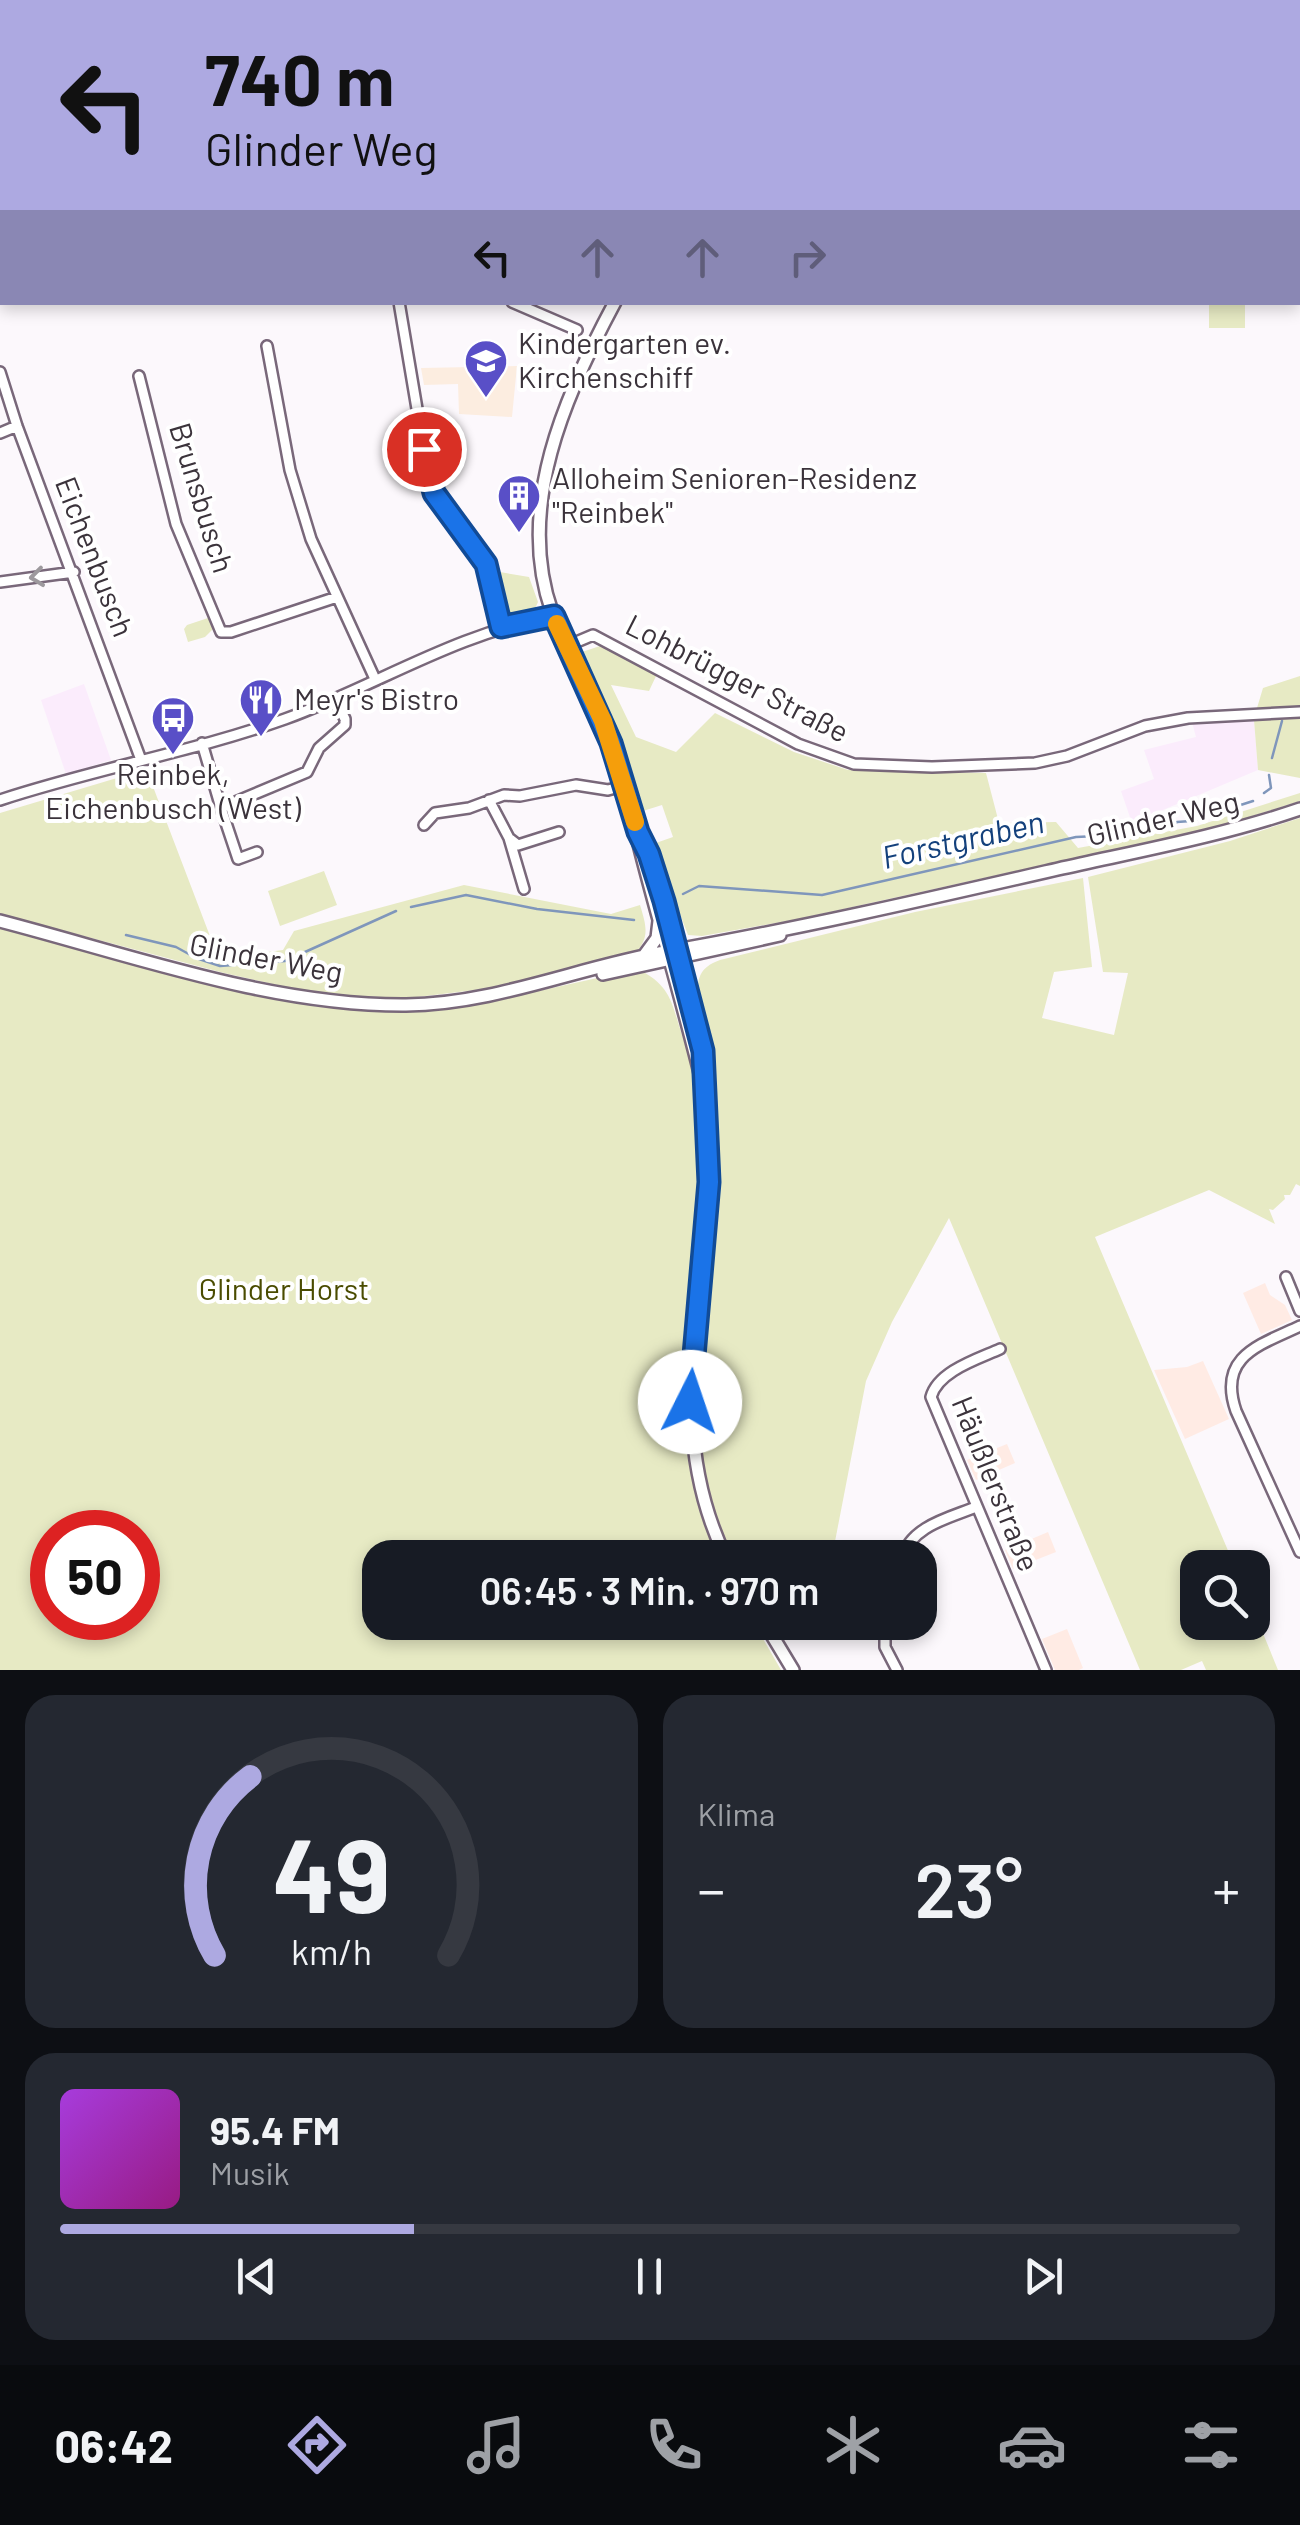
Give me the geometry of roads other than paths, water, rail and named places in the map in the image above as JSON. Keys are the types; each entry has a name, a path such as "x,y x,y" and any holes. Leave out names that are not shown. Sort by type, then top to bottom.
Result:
{"main road":[{"path":"613,305 564,414 543,485 542,569 554,616 603,721 703,1051 709,1182 690,1415 700,1486 720,1540"},
{"name":"Glinder Weg","path":"0,921 320,1001 409,1005 538,985 701,949 767,939 803,926 1300,810"},
{"path":"638,832 649,854 671,927 674,955"},
{"path":"659,915 656,938 641,962 682,983"},
{"path":"671,927 701,949 682,983"},
{"path":"775,1640 792,1670"}],"street":[{"path":"400,305 429,480 441,506 486,564 501,627"},
{"path":"519,305 577,330"},
{"path":"540,305 541,314"},
{"path":"267,346 290,470 311,539 375,679"},
{"name":"Eichenbusch","path":"0,372 141,760"},
{"name":"Brunsbusch","path":"139,376 176,524 222,632 337,597"},
{"path":"0,433 17,426"},
{"path":"0,582 74,572"},
{"path":"0,800 282,720 455,643 501,627 554,616"},
{"name":"Lohbrügger Straße","path":"567,646 594,635 798,744 854,764 932,767 1035,763 1067,756 1144,726 1188,718 1300,712"},
{"path":"221,808 307,772 319,748 344,725 335,699"},
{"path":"202,743 238,859 257,852"},
{"path":"424,825 435,813 489,800 576,785 608,790 623,786"},
{"path":"489,800 509,838 524,888"},
{"path":"509,838 518,845 559,832"},
{"path":"1286,1277 1300,1312"},
{"path":"1284,1291 1295,1300"},
{"path":"1300,1326 1244,1354 1235,1368 1231,1390 1236,1410 1300,1552"},
{"name":"Häußlerstraße","path":"1000,1349 955,1370 932,1391 932,1403 1046,1670"},
{"path":"911,1540 976,1507"},
{"path":"885,1640 897,1670"}],"waterway":[{"name":"Forstgraben","path":"1287,708 1300,707"},
{"name":"Forstgraben","path":"1272,758 1282,721"},
{"name":"Forstgraben","path":"1264,793 1271,788 1269,775"},
{"name":"Forstgraben","path":"683,894 699,886 822,895 1076,837 1170,828 1177,822 1253,801"},
{"name":"Forstgraben","path":"411,907 466,895 537,909 634,920"},
{"name":"Forstgraben","path":"126,935 176,947 220,966 285,961 396,911"}],"place":[{"name":"Kindergarten ev. Kirchenschiff","path":"486,399"},
{"name":"Alloheim Senioren-Residenz \"Reinbek\"","path":"519,534"},
{"name":"Meyr's Bistro","path":"261,738"},
{"name":"Reinbek, Eichenbusch (West)","path":"173,756"}],"park label":[{"name":"Glinder Horst","path":"284,1290"}]}
